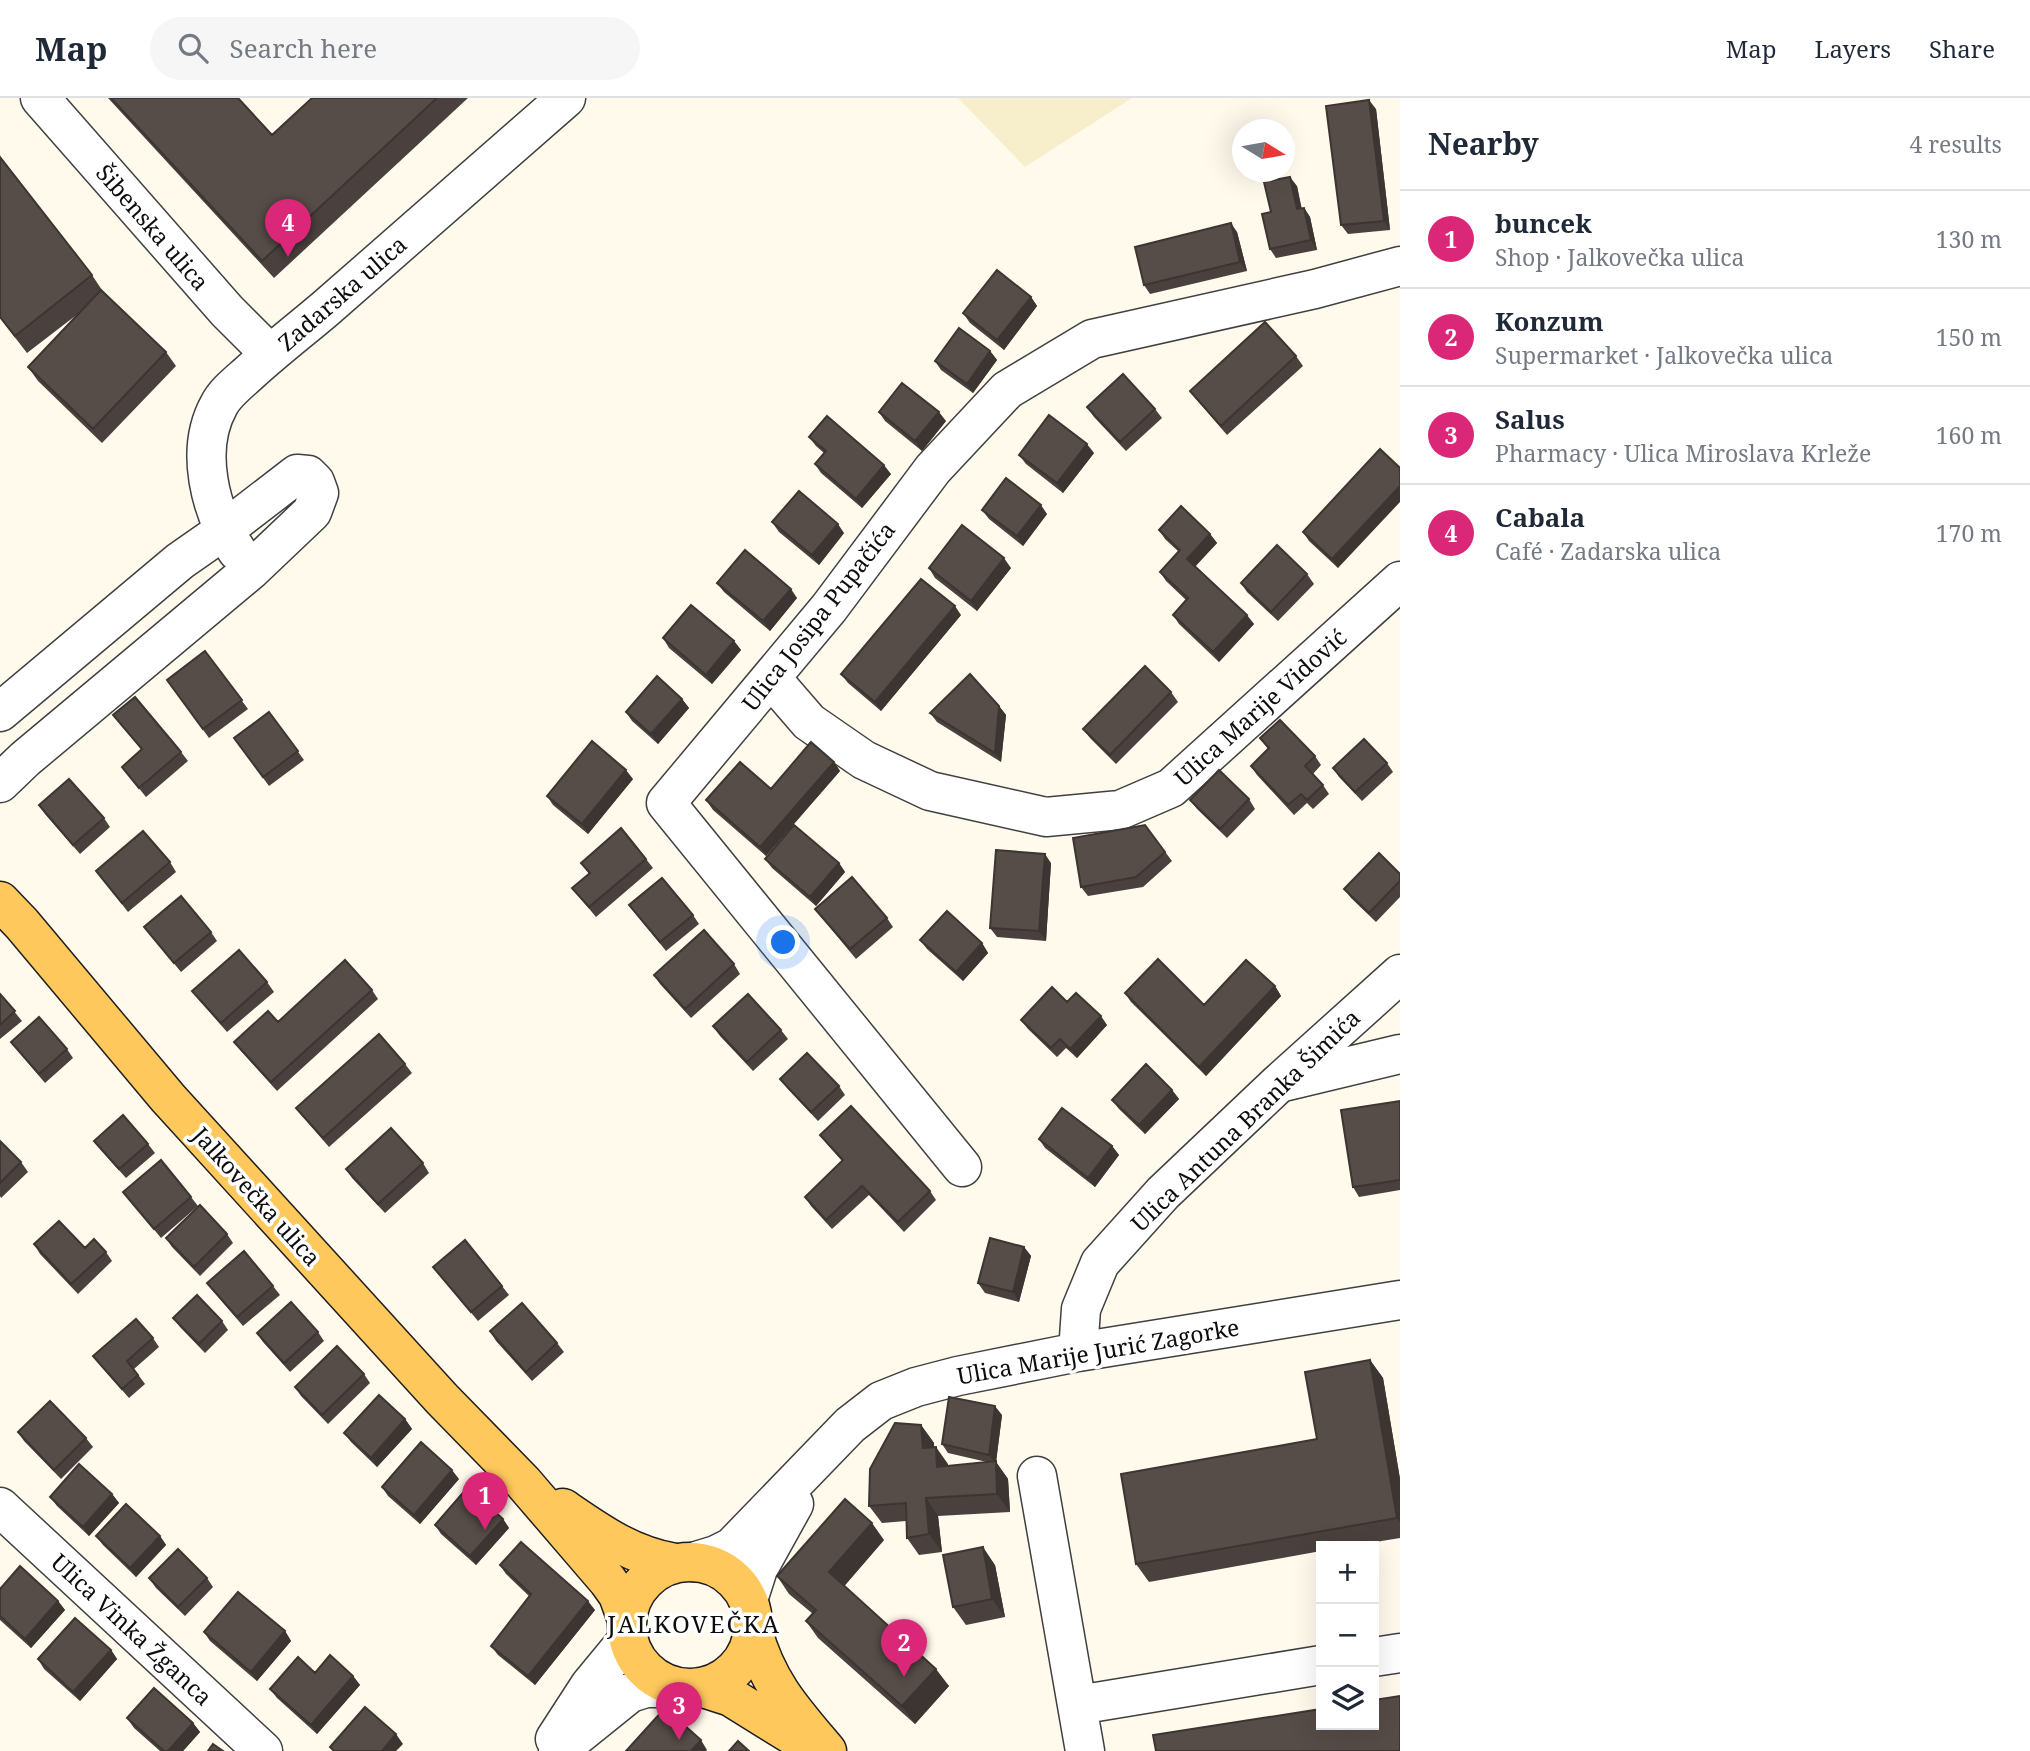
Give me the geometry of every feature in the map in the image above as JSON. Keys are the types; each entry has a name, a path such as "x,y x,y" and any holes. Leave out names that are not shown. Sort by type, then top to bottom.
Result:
{"main road":[{"name":"Jalkovečka ulica","path":"0,901 168,1098 442,1399 523,1482 618,1595 627,1629"},
{"name":"Jalkovečka ulica","path":"523,1482 630,1551 651,1559 684,1563"},
{"path":"818,1751 731,1697 663,1682 647,1671 635,1656 627,1629 631,1600 642,1583 657,1571 684,1563 710,1565 726,1573 739,1585 759,1655 781,1696 827,1751"},
{"path":"690,1687 719,1681 736,1668 747,1651 750,1616"}],"street":[{"name":"Šibenska ulica","path":"40,98 227,311 270,354"},
{"name":"Zadarska ulica","path":"251,570 223,531 212,500 205,462 211,426 219,405 234,387 270,354 566,98"},
{"name":"Ulica Josipa Pupačića","path":"962,1167 666,803 829,608 933,468 1007,390 1091,339 1315,289 1400,266"},
{"path":"0,712 180,561 297,474 308,475 315,482 319,493 312,512 251,570 25,759 0,783"},
{"name":"Ulica Marije Vidović","path":"771,678 810,722 864,761 930,791 1046,817 1121,810 1171,788 1400,581"},
{"name":"Ulica Antuna Branka Šimića","path":"1077,1352 1081,1309 1100,1263 1163,1193 1400,974"},
{"path":"1279,1083 1400,1054"},
{"name":"Ulica Marije Jurić Zagorke","path":"684,1563 732,1547 850,1425 881,1401 916,1387 1077,1352 1400,1300"},
{"name":"Ulica Marije Jurić Zagorke","path":"750,1616 758,1569 821,1457"},
{"path":"1037,1476 1085,1751"},
{"name":"Ulica Vinka Žganca","path":"0,1507 263,1751"},
{"path":"547,1751 627,1629"},
{"path":"1379,1656 1400,1653"},
{"path":"1078,1705 1316,1666"},
{"path":"558,1751 631,1693 646,1688 690,1687"}],"shaded area":[{"path":"958,98 1132,98 1025,167"}],"building":[{"path":"111,98 238,98 272,135 312,98 437,98 262,261"},
{"path":"1369,100 1384,221 1341,225 1326,106"},
{"path":"0,157 92,275 15,336 0,317"},
{"path":"1264,182 1291,182 1297,209 1304,208 1311,240 1270,249 1262,214 1271,212"},
{"path":"1231,223 1240,262 1144,285 1135,247"},
{"path":"997,270 1031,297 997,340 963,313"},
{"path":"101,290 166,352 93,429 28,367"},
{"path":"1265,322 1296,356 1221,426 1190,391"},
{"path":"959,328 990,351 967,384 935,361"},
{"path":"1123,374 1155,409 1120,442 1087,407"},
{"path":"902,383 939,412 915,441 879,412"},
{"path":"1049,415 1087,444 1057,483 1019,455"},
{"path":"827,416 884,465 856,499 815,464 826,451 809,437"},
{"path":"1380,449 1400,468 1400,486 1332,559 1303,532"},
{"path":"1006,478 1041,505 1017,536 982,510"},
{"path":"799,491 838,524 812,555 772,522"},
{"path":"1181,506 1210,534 1187,559 1247,615 1213,652 1173,615 1188,598 1160,572 1180,550 1159,530"},
{"path":"962,525 1004,558 971,601 929,568"},
{"path":"1277,545 1307,574 1271,612 1241,583"},
{"path":"745,550 791,589 763,621 717,583"},
{"path":"921,579 955,606 875,702 841,674"},
{"path":"691,605 734,641 706,675 663,638"},
{"path":"205,651 242,700 203,729 167,680"},
{"path":"1145,666 1171,692 1110,755 1083,729"},
{"path":"970,674 999,706 995,753 930,713"},
{"path":"657,676 682,699 651,734 626,712"},
{"path":"135,697 181,752 139,788 122,767 142,749 113,715"},
{"path":"269,712 298,751 263,777 234,738"},
{"path":"1280,720 1315,756 1305,766 1323,785 1307,800 1301,794 1288,805 1251,766 1269,748 1260,738"},
{"path":"1364,739 1387,763 1355,792 1333,768"},
{"path":"592,741 626,770 582,824 547,796"},
{"path":"811,742 834,762 760,847 706,800 740,762 771,789"},
{"path":"1219,770 1249,799 1220,829 1190,800"},
{"path":"69,779 104,818 73,845 39,805"},
{"path":"794,825 839,863 810,897 765,859"},
{"path":"1145,825 1165,852 1136,877 1081,887 1073,838"},
{"path":"621,828 646,859 589,907 572,888 590,873 581,863"},
{"path":"143,831 170,862 122,903 96,871"},
{"path":"996,850 1045,854 1039,931 990,928"},
{"path":"1379,853 1400,874 1400,881 1369,913 1344,889"},
{"path":"852,877 887,918 850,949 815,909"},
{"path":"662,878 693,915 660,942 629,905"},
{"path":"181,896 211,932 174,963 144,927"},
{"path":"947,911 982,943 956,972 920,940"},
{"path":"704,930 734,964 685,1009 654,975"},
{"path":"239,950 267,982 221,1023 192,991"},
{"path":"1158,959 1204,1005 1246,960 1275,986 1199,1067 1125,993"},
{"path":"345,960 372,990 271,1082 234,1042 268,1011 278,1022"},
{"path":"1052,987 1067,1002 1076,993 1101,1016 1070,1049 1060,1039 1051,1048 1021,1020"},
{"path":"0,994 15,1011 0,1025"},
{"path":"748,994 781,1030 747,1062 713,1026"},
{"path":"39,1017 67,1049 39,1074 11,1042"},
{"path":"379,1034 405,1064 323,1138 296,1108"},
{"path":"807,1053 839,1086 811,1112 780,1079"},
{"path":"1146,1064 1172,1090 1139,1125 1112,1100"},
{"path":"1400,1101 1400,1180 1353,1187 1341,1110"},
{"path":"851,1106 930,1191 898,1222 862,1186 826,1220 805,1197 843,1160 820,1135"},
{"path":"1062,1108 1112,1146 1088,1178 1039,1139"},
{"path":"123,1115 148,1144 119,1169 94,1141"},
{"path":"391,1128 423,1163 378,1204 346,1169"},
{"path":"0,1141 21,1162 0,1183"},
{"path":"161,1160 191,1197 154,1229 123,1192"},
{"path":"200,1205 227,1234 194,1267 166,1238"},
{"path":"59,1221 85,1248 94,1239 106,1252 71,1284 34,1244"},
{"path":"990,1238 1024,1247 1013,1292 978,1283"},
{"path":"465,1240 502,1286 471,1312 433,1267"},
{"path":"244,1251 273,1286 237,1317 207,1283"},
{"path":"197,1295 222,1321 199,1344 173,1318"},
{"path":"291,1302 318,1332 284,1363 257,1333"},
{"path":"522,1303 557,1343 526,1372 490,1331"},
{"path":"136,1319 153,1338 127,1361 138,1375 122,1389 93,1356"},
{"path":"337,1346 364,1374 322,1415 295,1387"},
{"path":"1370,1360 1397,1518 1136,1564 1121,1474 1317,1439 1305,1372"},
{"path":"379,1395 405,1419 371,1458 344,1433"},
{"path":"949,1397 995,1406 989,1455 942,1444"},
{"path":"50,1401 86,1438 54,1470 18,1432"},
{"path":"895,1423 921,1425 923,1448 936,1447 937,1467 996,1461 997,1494 926,1498 929,1534 907,1538 906,1503 869,1506 870,1469"},
{"path":"421,1442 452,1470 414,1515 382,1487"},
{"path":"79,1464 112,1494 83,1527 50,1497"},
{"path":"468,1487 503,1519 470,1556 435,1525"},
{"path":"845,1499 872,1523 829,1572 936,1669 902,1706 806,1621 816,1610 777,1576"},
{"path":"126,1504 160,1536 130,1568 96,1536"},
{"path":"521,1542 588,1601 528,1676 491,1646 531,1594 500,1565"},
{"path":"983,1547 992,1599 953,1607 943,1555"},
{"path":"178,1549 207,1578 178,1607 149,1578"},
{"path":"20,1566 58,1601 25,1639 0,1616 0,1589"},
{"path":"238,1592 285,1631 251,1672 204,1632"},
{"path":"75,1618 111,1650 73,1692 38,1659"},
{"path":"330,1655 353,1676 311,1725 270,1689 298,1657 315,1673"},
{"path":"154,1688 193,1723 168,1751 164,1751 127,1718"},
{"path":"1400,1696 1400,1751 1156,1751 1153,1735 1316,1710 1316,1730 1379,1730 1379,1699"},
{"path":"365,1707 396,1734 382,1751 334,1751 330,1747"},
{"path":"665,1708 701,1740 691,1751 626,1751"},
{"path":"738,1741 749,1751 729,1751"},
{"path":"213,1744 223,1751 208,1751"}],"place":[{"name":"Cabala","path":"288,257"},
{"name":"buncek","path":"485,1530"},
{"name":"Konzum","path":"904,1677"},
{"name":"Salus","path":"679,1740"}],"district":[{"name":"JALKOVEČKA","path":"694,1623"}]}
